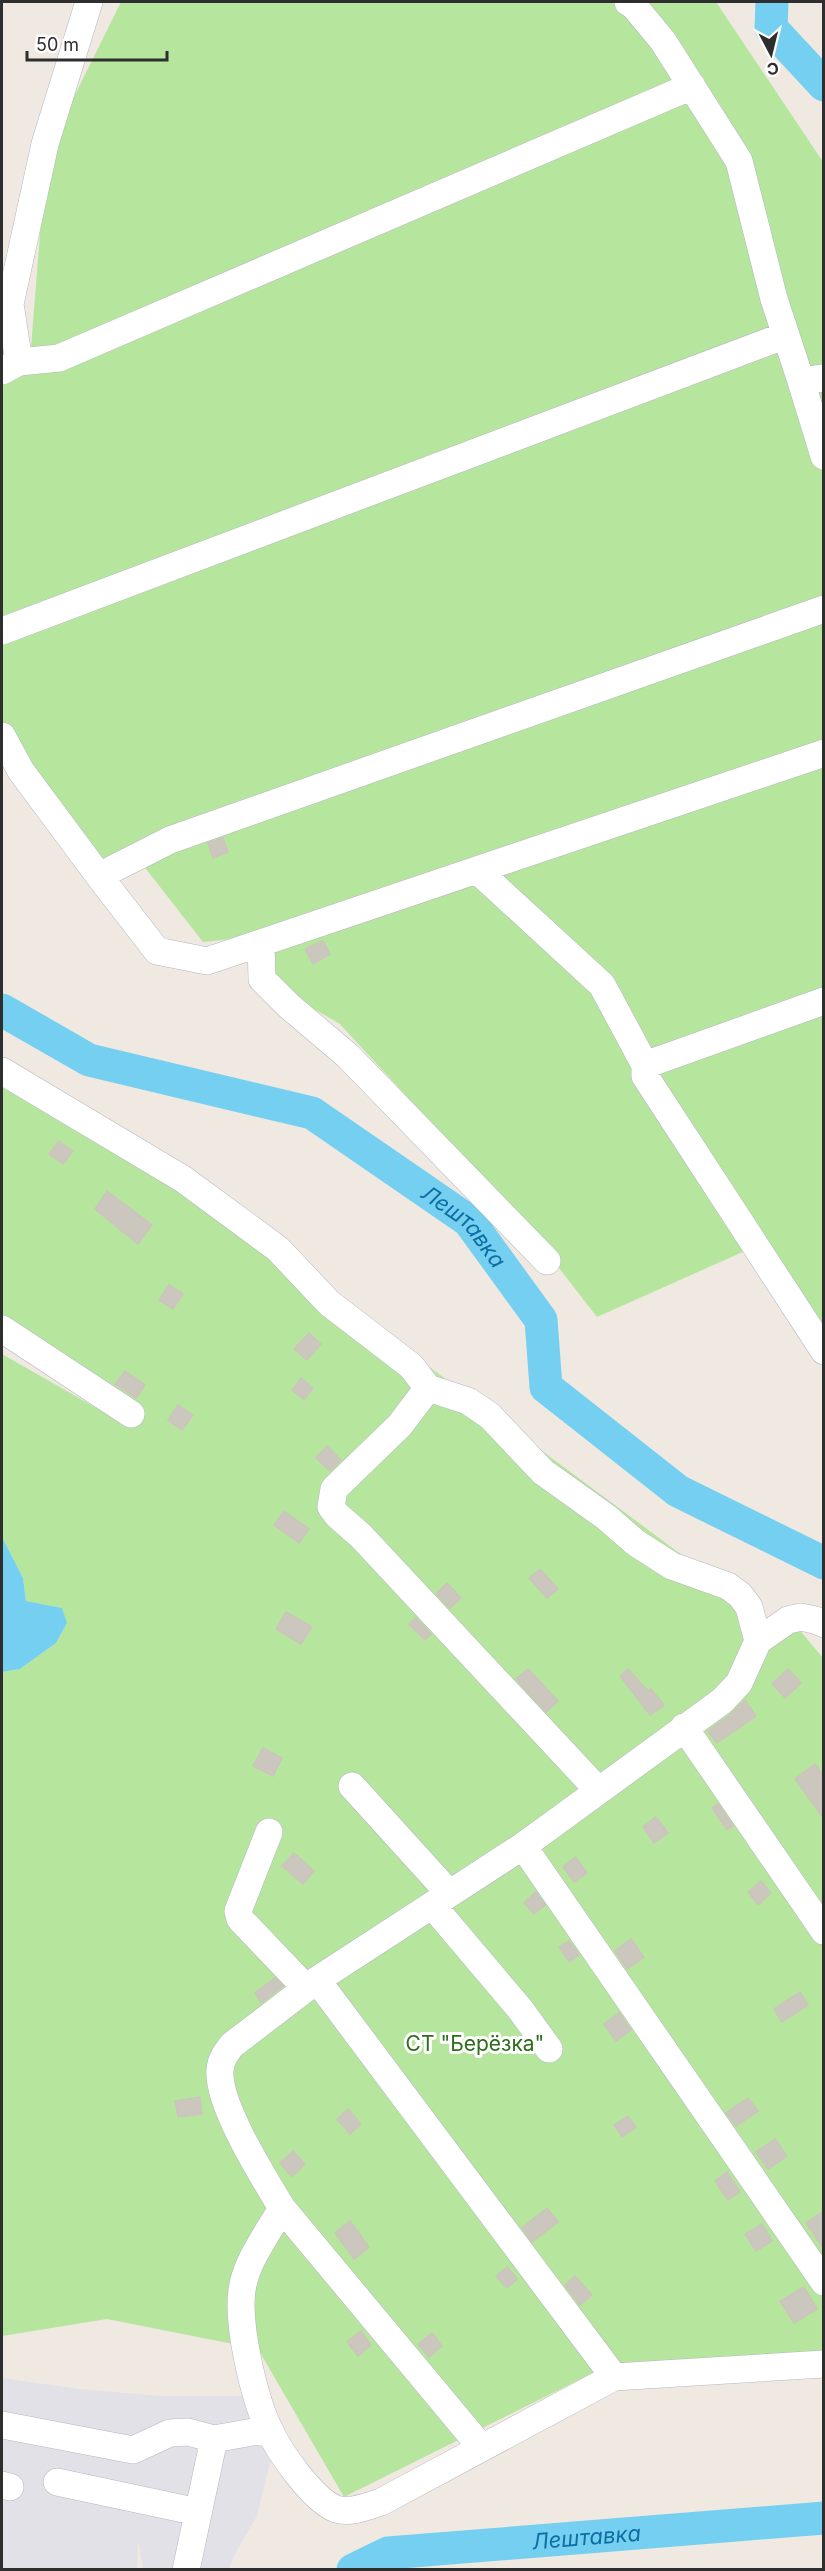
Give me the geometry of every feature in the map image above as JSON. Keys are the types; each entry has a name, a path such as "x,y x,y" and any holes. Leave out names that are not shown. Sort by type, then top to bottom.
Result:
{"street":[{"path":"89,2 45,144 10,304 10,366 59,358 692,86"},
{"path":"628,2 663,41 739,161 786,335 812,380 824,456"},
{"path":"2,631 786,335"},
{"path":"99,876 170,840 824,609"},
{"path":"2,736 21,771 157,951 207,962 824,753"},
{"path":"477,870 602,985 645,1065 645,1076 824,1351"},
{"path":"261,943 262,979 289,1006 348,1056 547,1261"},
{"path":"645,1065 824,1001"},
{"path":"2,1071 183,1179 278,1249 329,1304 411,1366 428,1388 468,1401 490,1416 543,1472 606,1517 645,1549 672,1566 728,1586 740,1595 749,1607 758,1641"},
{"path":"2,1329 131,1414"},
{"path":"428,1388 400,1425 334,1489 332,1506 337,1515 361,1536 598,1790"},
{"path":"481,2447 282,2208 253,2160 235,2121 222,2087 220,2072 222,2058 232,2045 312,1984 523,1846 722,1701 739,1683 758,1641 788,1620 801,1617 824,1624"},
{"path":"684,1727 824,1931"},
{"path":"352,1786 440,1899 549,2049"},
{"path":"269,1832 238,1911 240,1919 312,1984 614,2377"},
{"path":"523,1846 824,2282"},
{"path":"282,2208 250,2265 242,2290 243,2320 250,2372 268,2429 282,2452 315,2494 337,2510 352,2510 381,2502 614,2377 824,2364"},
{"path":"2,2425 133,2450 170,2433 188,2432 214,2439 268,2429"},
{"path":"186,2570 214,2439"},
{"path":"57,2482 198,2512"}],"shaded area":[{"path":"2,2378 79,2389 160,2396 245,2396 272,2455 257,2516 229,2569 143,2569 138,2540 137,2569 2,2569"}],"green space":[{"path":"121,2 716,2 823,162 823,1331 765,1242 597,1317 528,1228 340,1024 276,987 250,937 203,942 139,860 99,859 19,756 2,720 2,369 31,348 44,184 67,111"},
{"name":"СТ \"Берёзка\"","path":"2,1058 131,1145 776,1625 797,1627 824,1659 823,2359 611,2364 344,2497 258,2349 107,2319 2,2336 2,1672 20,1669 56,1643 67,1623 61,1608 26,1601 23,1578 2,1537 2,1354 126,1425 2,1325"}],"water":[{"path":"2,1537 23,1578 26,1601 62,1608 67,1623 56,1643 20,1669 2,1672"}],"building":[{"path":"223,838 228,852 213,858 208,843"},
{"path":"323,941 330,954 313,964 305,949"},
{"path":"59,1141 73,1151 63,1164 49,1154"},
{"path":"107,1191 152,1225 138,1244 95,1209"},
{"path":"169,1285 183,1294 173,1309 159,1300"},
{"path":"309,1333 321,1344 307,1360 294,1349"},
{"path":"125,1371 145,1385 136,1398 115,1384"},
{"path":"301,1378 313,1388 304,1400 292,1390"},
{"path":"178,1405 193,1415 182,1430 168,1420"},
{"path":"327,1446 341,1460 330,1471 316,1458"},
{"path":"284,1511 309,1529 299,1543 274,1525"},
{"path":"540,1569 558,1589 547,1598 529,1578"},
{"path":"447,1583 461,1598 450,1608 436,1594"},
{"path":"286,1612 312,1627 301,1644 276,1629"},
{"path":"416,1618 431,1634 425,1640 409,1624"},
{"path":"528,1669 558,1701 546,1712 516,1679"},
{"path":"628,1669 648,1691 651,1689 664,1705 650,1715 620,1676"},
{"path":"788,1669 801,1683 785,1698 772,1684"},
{"path":"745,1700 756,1716 717,1743 708,1731"},
{"path":"263,1748 282,1758 273,1776 253,1766"},
{"path":"815,1764 824,1776 824,1819 795,1779"},
{"path":"718,1804 733,1826 727,1830 712,1808"},
{"path":"656,1817 668,1833 654,1843 643,1827"},
{"path":"294,1853 314,1871 303,1884 282,1866"},
{"path":"576,1857 587,1873 574,1882 563,1867"},
{"path":"761,1881 771,1893 758,1905 748,1892"},
{"path":"536,1892 545,1905 534,1914 524,1903"},
{"path":"631,1939 644,1957 627,1969 615,1951"},
{"path":"569,1941 579,1955 569,1962 559,1947"},
{"path":"275,1978 283,1986 261,2003 255,1993"},
{"path":"800,1992 808,2005 782,2022 774,2009"},
{"path":"619,2013 631,2030 616,2041 604,2024"},
{"path":"200,2097 202,2114 178,2117 175,2101"},
{"path":"748,2098 758,2111 736,2126 726,2113"},
{"path":"348,2109 361,2124 350,2134 337,2119"},
{"path":"628,2116 636,2127 622,2137 614,2125"},
{"path":"775,2139 787,2156 768,2169 756,2152"},
{"path":"293,2151 305,2164 292,2177 280,2163"},
{"path":"727,2172 740,2192 728,2200 715,2181"},
{"path":"547,2208 558,2222 532,2242 522,2228"},
{"path":"824,2211 824,2249 806,2223"},
{"path":"350,2221 369,2247 354,2259 335,2233"},
{"path":"762,2224 772,2241 756,2251 745,2234"},
{"path":"507,2267 517,2279 507,2288 496,2276"},
{"path":"575,2276 592,2295 580,2305 565,2285"},
{"path":"804,2287 817,2309 794,2323 780,2301"},
{"path":"361,2331 371,2345 358,2356 347,2342"},
{"path":"432,2333 442,2346 429,2357 418,2344"}],"waterway":[{"name":"Лештавка","path":"772,2 771,28 824,85"},
{"name":"Лештавка","path":"2,1010 89,1060 312,1113 469,1221 541,1320 546,1387 678,1491 824,1563"},
{"name":"Лештавка","path":"353,2570 388,2553 824,2518"}]}
